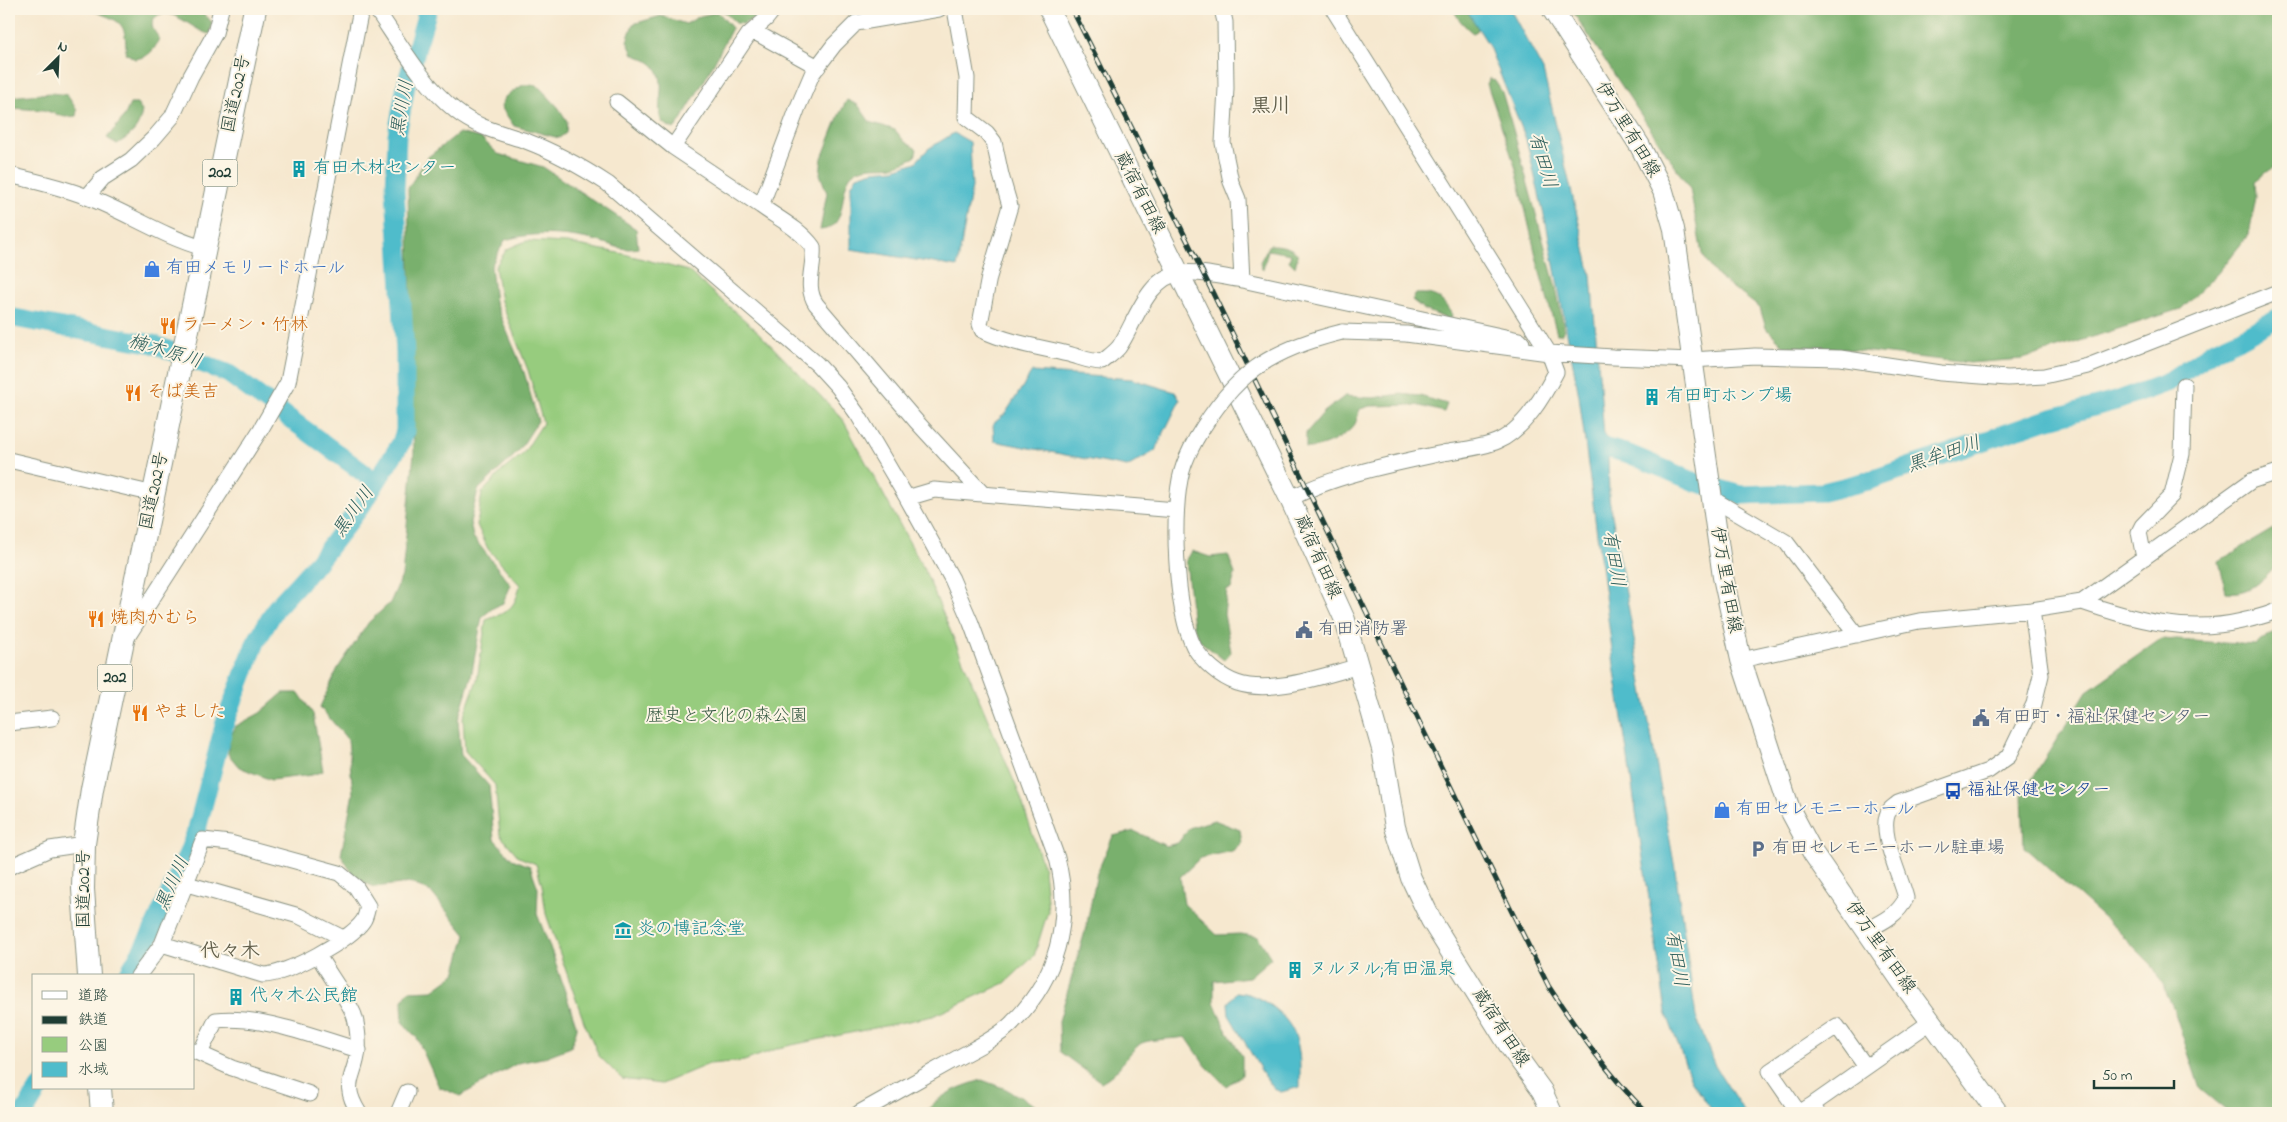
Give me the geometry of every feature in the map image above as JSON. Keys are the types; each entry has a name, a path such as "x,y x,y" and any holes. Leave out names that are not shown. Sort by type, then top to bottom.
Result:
{"highway":[{"name":"国道202号","path":"88,974 83,889 84,844 92,789 255,9"},
{"path":"100,1090 102,1113"}],"main road":[{"name":"蔵宿有田線","path":"1049,9 1290,499 1345,620 1360,666 1382,749 1395,827 1411,878 1432,920 1510,1047 1542,1091 1552,1113"},
{"name":"伊万里有田線","path":"1552,9 1640,146 1663,191 1674,229 1723,578 1740,660 1790,810 1813,853 1998,1113"}],"street":[{"path":"87,197 103,178 131,160 172,117 191,76 215,33 221,9"},
{"path":"122,646 261,429 288,382 361,9"},
{"path":"376,9 439,96 457,112 479,126 546,150 578,165 608,184 793,342 838,387 858,415 907,498 952,579 971,622 1064,882 1065,903 1056,952 1045,980 1031,1002 1009,1026 977,1047 859,1113"},
{"path":"673,148 753,30 774,9"},
{"path":"761,206 812,74 834,45 856,23 939,9"},
{"path":"955,9 967,78 966,118 986,133 994,142 1010,206 989,277 980,324 982,330 1001,338 1079,357 1092,362 1102,362 1118,348 1142,302 1166,278 1180,273 1203,274 1242,280 1519,340 1531,351"},
{"path":"1222,9 1225,22 1223,143 1231,182 1238,199 1242,280"},
{"path":"1290,499 1306,489 1397,463 1499,441 1514,430 1543,397 1556,372 1549,353 1332,9"},
{"path":"753,30 818,67"},
{"path":"617,102 673,148 807,238 813,247 810,295 816,304 916,421 983,494"},
{"path":"9,176 48,184 87,197 180,241 204,248"},
{"path":"1360,666 1262,688 1236,683 1204,661 1194,647 1186,625 1179,579 1176,533 1176,510 1182,472 1196,439 1224,397 1243,377 1287,349 1342,332 1406,334 1549,353 1692,360 1755,356 1840,358 1941,373 2008,378 2044,376 2088,366 2278,292"},
{"path":"2144,558 2139,532 2142,526 2172,496 2182,454 2184,384"},
{"path":"9,460 154,494"},
{"path":"1740,660 1919,621 2032,610 2082,602 2252,481 2278,472"},
{"path":"907,498 934,490 1176,510"},
{"path":"1711,498 1786,542 1857,635"},
{"path":"2082,602 2122,616 2171,626 2219,627 2268,615 2278,610"},
{"path":"1867,930 1898,912 1906,898 1893,860 1886,826 1889,811 1898,803 1988,772 2009,756 2021,735 2034,704 2042,675 2032,610"},
{"path":"9,724 52,718"},
{"path":"140,974 162,944 203,840 230,843 339,873 356,887 368,906 364,920 343,938 318,955 274,975 263,975 162,944"},
{"path":"9,867 50,849 84,844"},
{"path":"187,884 299,916 343,938"},
{"path":"318,955 354,1016 358,1050 350,1077 350,1091 352,1102 359,1113"},
{"path":"310,1094 232,1068 197,1052 216,1020 234,1018 253,1020 358,1050"},
{"path":"1866,1067 1837,1026 1770,1071 1800,1113 1815,1109 1866,1067 1932,1021"},
{"path":"398,1113 407,1092"}],"green space":[{"path":"94,9 198,9 212,22 210,34 173,15 159,15 152,23 153,29 159,38 155,46 144,57 135,59 126,53 124,30 121,25 96,12"},
{"path":"721,9 766,9 757,17 743,24 736,23"},
{"path":"1453,9 1465,9 1479,26 1477,31 1473,33 1467,28"},
{"path":"1571,9 2278,9 2278,164 2255,181 2256,197 2249,234 2217,274 2181,309 2023,359 1969,363 1844,349 1784,346 1766,328 1760,308 1717,276 1702,254 1690,189"},
{"path":"718,12 732,28 707,76 674,129 663,123 660,117 661,86 657,70 651,63 633,54 627,41 633,24 661,16 686,24 700,16"},
{"path":"1490,78 1495,81 1502,92 1513,129 1556,288 1564,328 1562,334 1557,334 1539,269 1516,169 1487,84"},
{"path":"523,85 537,85 558,107 567,121 566,133 559,138 514,126 501,107 505,97"},
{"path":"51,93 67,95 77,110 76,116 65,117 44,110 9,108 9,97"},
{"path":"847,100 858,105 870,122 895,130 905,142 917,149 915,157 899,164 861,169 852,174 845,189 842,207 836,223 829,228 820,230 827,193 820,174 822,158"},
{"path":"130,104 137,104 142,111 141,117 134,131 117,144 107,138 124,117"},
{"path":"459,133 481,138 498,154 543,167 636,229 638,248 623,248 565,235 529,235 505,240 491,266 495,303 524,372 538,421 518,452 478,490 470,522 473,537 511,585 503,603 482,617 471,677 458,720 461,755 489,786 494,839 512,859 530,866 538,888 537,914 553,955 577,1028 571,1047 542,1058 518,1063 460,1096 439,1087 417,1038 403,1023 402,1003 408,991 433,990 455,974 466,935 431,892 411,883 373,887 354,876 341,855 353,793 348,740 320,707 338,668 369,622 390,603 402,576 414,453 408,188 428,157"},
{"name":"歴史と文化の森公園","path":"526,241 567,243 624,254 688,271 755,329 842,418 925,571 1019,793 1044,869 1048,911 1034,956 1005,983 933,1016 782,1047 744,1061 709,1064 661,1084 622,1079 599,1056 584,1022 546,914 542,885 536,864 519,857 500,835 495,785 465,751 463,718 477,680 486,620 500,615 513,605 520,585 488,549 477,525 482,493 503,470 523,454 543,423 528,370 501,301 495,267 507,249"},
{"path":"1269,245 1285,247 1295,252 1298,255 1295,267 1289,261 1291,254 1268,250 1263,270 1260,262"},
{"path":"1416,294 1429,294 1438,298 1445,304 1452,315 1450,320 1425,310 1412,300"},
{"path":"1400,394 1420,396 1447,404 1444,412 1416,405 1370,406 1360,409 1355,424 1340,438 1326,444 1306,448 1306,433 1324,412 1345,396 1373,398"},
{"path":"2278,526 2278,564 2255,585 2243,591 2226,592 2219,561"},
{"path":"1192,551 1210,557 1228,555 1235,574 1231,589 1227,590 1224,614 1231,652 1224,660 1200,641 1193,626 1186,561"},
{"path":"2278,629 2278,1113 2229,1113 2200,1089 2173,1007 2152,965 2115,928 2024,847 2022,795 2087,691 2161,639 2255,645"},
{"path":"283,693 299,693 313,714 323,771 312,775 271,780 239,767 228,754 229,739 236,726 260,713"},
{"path":"1214,820 1240,830 1242,843 1233,851 1200,858 1180,877 1184,904 1217,935 1241,934 1258,937 1271,958 1249,977 1214,981 1214,1002 1224,1026 1242,1056 1242,1075 1226,1086 1206,1066 1186,1037 1155,1040 1140,1044 1114,1073 1101,1082 1060,1052 1059,1021 1086,928 1097,873 1113,836 1134,831 1166,846 1178,843 1189,828"},
{"path":"982,1080 1006,1089 1049,1113 924,1113 950,1092"}],"water":[{"name":"有田川","path":"1466,9 1510,9 1543,70 1591,275 1604,435 1611,444 1608,452 1609,498 1675,869 1696,1017 1715,1066 1745,1113 1713,1112 1691,1080 1666,1012 1614,665 1579,396 1547,228 1526,139 1488,44"},
{"path":"954,133 970,142 972,187 957,267 851,249 851,186 857,176 873,171 895,169 916,162 928,149"},
{"path":"1032,372 1132,379 1175,392 1180,400 1155,451 1127,467 994,441 993,424 1005,414"},
{"path":"1236,992 1250,995 1263,1001 1289,1023 1299,1052 1300,1087 1281,1092 1274,1089 1262,1072 1229,1015 1228,1003"}],"waterway":[{"name":"黒川川","path":"128,974 151,934 188,853 197,829 225,722 256,642 276,608 317,563 362,505 401,443 405,431 405,353 395,191 397,135 406,85 428,9"},
{"name":"楠木原川","path":"9,317 153,344 229,374 376,482"},
{"name":"黒牟田川","path":"1595,445 1629,454 1695,482 1741,495 1823,492 1868,481 2042,421 2119,400 2166,383 2215,350 2278,318"},
{"name":"黒川川","path":"24,1113 38,1090"}],"railway":[{"path":"1072,9 1193,252 1549,987 1607,1068 1647,1113"}],"place":[{"name":"有田木材センター","path":"299,169"},
{"name":"有田メモリードホール","path":"152,269"},
{"name":"ラーメン・竹林","path":"168,326"},
{"name":"そば美吉","path":"133,393"},
{"name":"有田町ホンプ場","path":"1652,397"},
{"name":"焼肉かむら","path":"96,619"},
{"name":"有田消防署","path":"1304,630"},
{"name":"やました","path":"140,713"},
{"name":"有田町・福祉保健センター","path":"1981,718"},
{"name":"福祉保健センター","path":"1953,791"},
{"name":"有田セレモニーホール","path":"1722,810"},
{"name":"有田セレモニーホール駐車場","path":"1758,849"},
{"name":"炎の博記念堂","path":"623,930"},
{"name":"ヌルヌル;有田温泉","path":"1295,970"},
{"name":"代々木公民館","path":"236,997"}],"district":[{"name":"黒川","path":"1271,107"},
{"name":"代々木","path":"230,952"}]}
